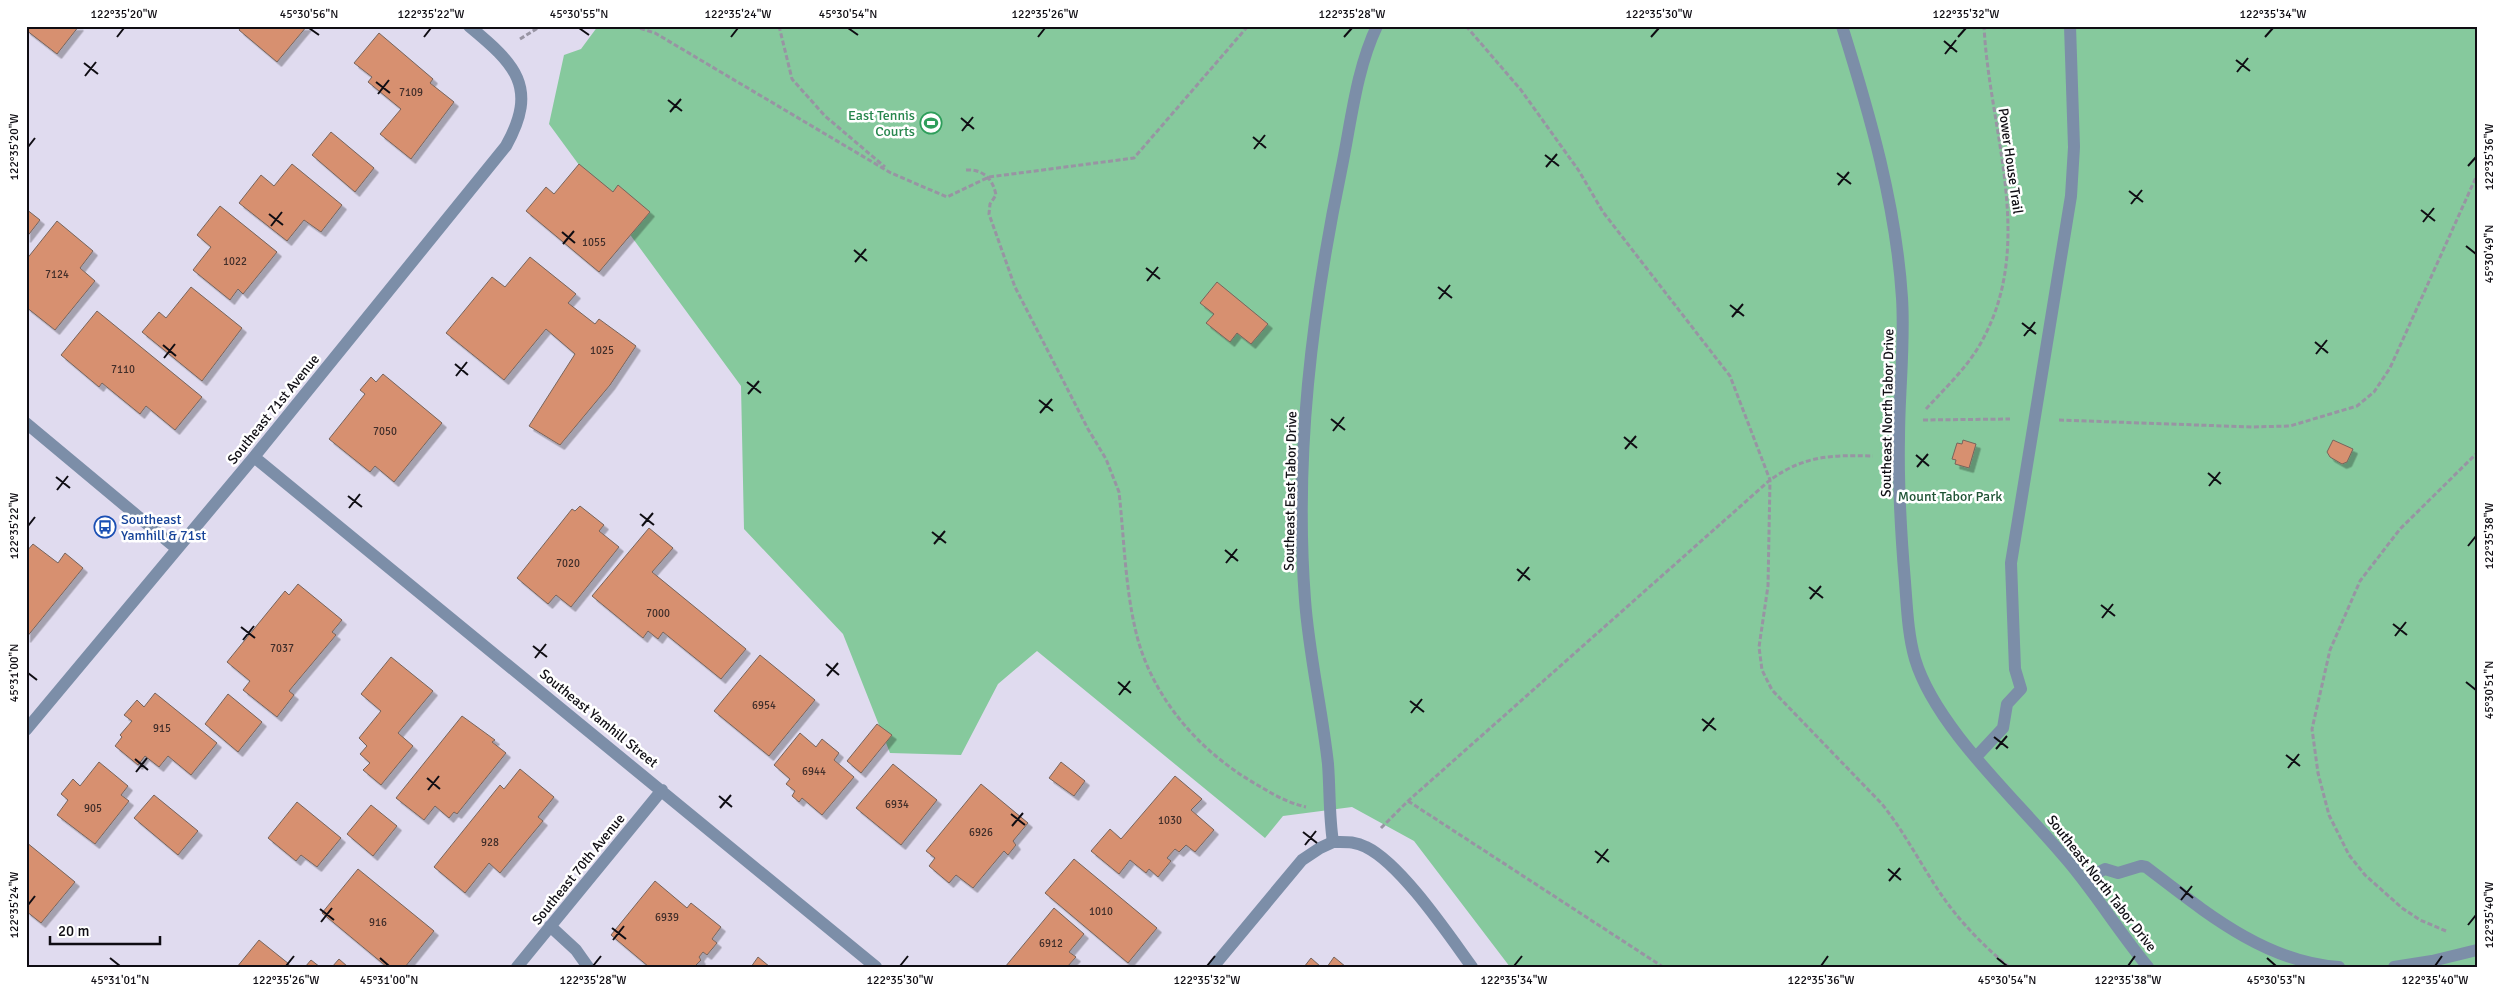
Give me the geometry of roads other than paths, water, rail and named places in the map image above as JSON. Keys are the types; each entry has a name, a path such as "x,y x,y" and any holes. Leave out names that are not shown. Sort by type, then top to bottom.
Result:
{"street":[{"name":"Southeast 71st Avenue","path":"26,730 254,457 506,146 517,126 522,95 513,67 495,48 469,26"},
{"name":"Southeast East Tabor Drive","path":"1333,842 1328,812 1328,766 1305,601 1302,521 1304,420 1325,255 1336,192 1360,79 1377,26"},
{"name":"Southeast North Tabor Drive","path":"1842,26 1873,124 1895,232 1902,299 1902,385 1899,436 1902,552 1910,637 1915,660 1935,703 1976,756 2087,883 2128,943 2148,967"},
{"path":"1976,756 2003,728 2007,704 2020,689 2015,670 2011,564 2071,196 2074,147 2070,26"},
{"path":"26,423 177,549"},
{"name":"Southeast Yamhill Street","path":"254,457 876,967"},
{"name":"Southeast 70th Avenue","path":"517,967 662,790"},
{"path":"1212,967 1302,860 1333,842 1350,842 1366,847 1386,861 1420,898 1472,967"},
{"path":"2087,883 2105,869 2118,873 2141,866 2146,867 2255,943 2282,956 2340,967"},
{"path":"550,926 576,950 588,967"},
{"path":"2394,967 2432,961 2477,950"}],"place":[{"name":"East Tennis Courts","path":"931,123"},
{"name":"Southeast Yamhill & 71st","path":"105,527"}],"park label":[{"name":"Mount Tabor Park","path":"1950,496"}]}
